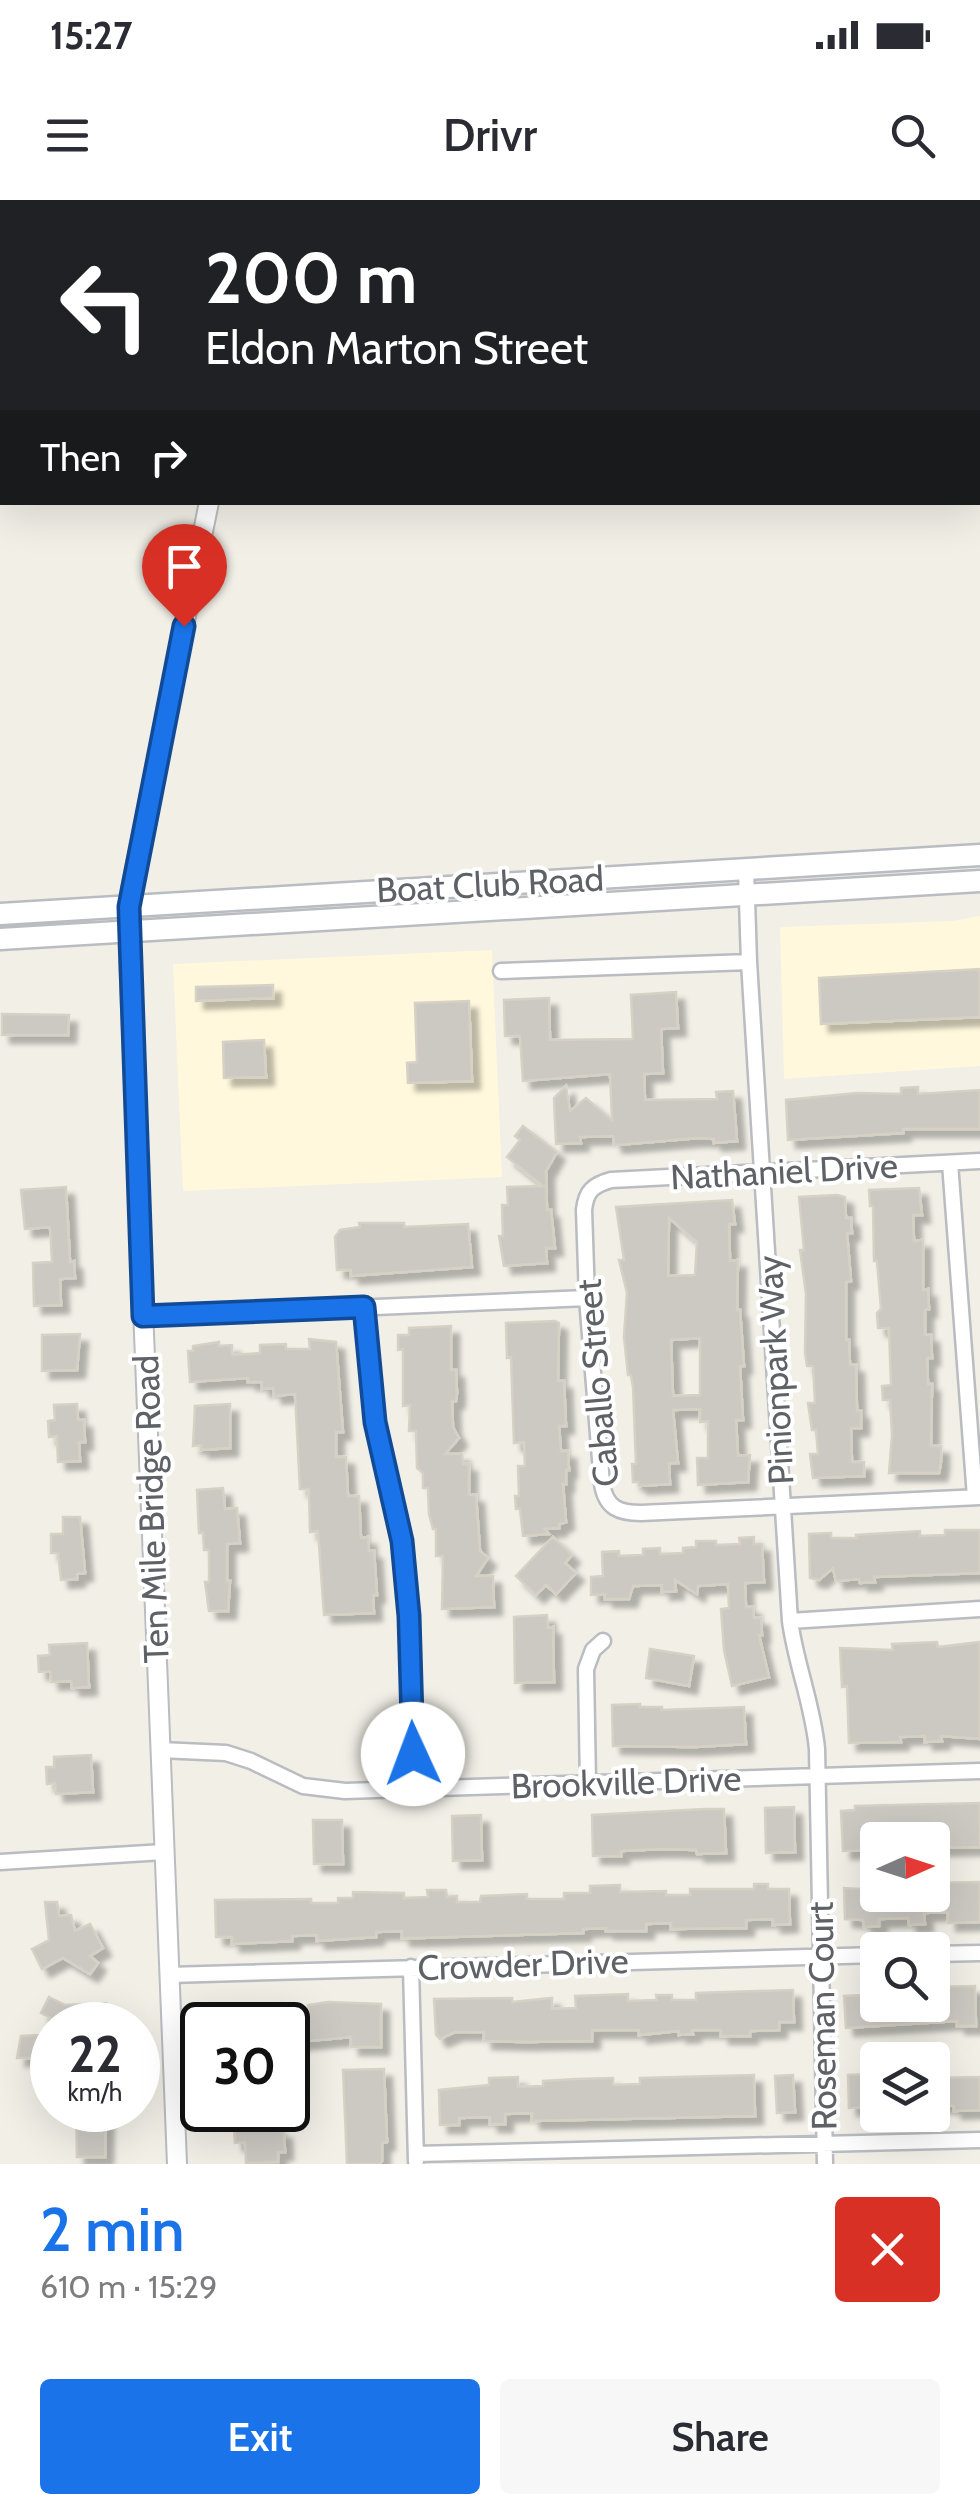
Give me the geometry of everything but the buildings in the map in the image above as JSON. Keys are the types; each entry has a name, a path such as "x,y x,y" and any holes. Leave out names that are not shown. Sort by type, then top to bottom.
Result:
{"main road":[{"name":"Boat Club Road","path":"0,914 980,854"},
{"name":"Boat Club Road","path":"0,939 980,881"}],"street":[{"name":"Ten Mile Bridge Road","path":"177,2164 128,931 129,907 208,505"},
{"name":"Pinionpark Way","path":"746,869 790,1621 812,1708 818,1776 818,1869"},
{"path":"502,971 749,962"},
{"name":"Nathaniel Drive","path":"590,1188 611,1180 980,1161"},
{"path":"950,1162 978,1497"},
{"name":"Caballo Street","path":"590,1188 584,1210 587,1298 602,1484 612,1507 627,1514 978,1497"},
{"path":"143,1316 587,1298"},
{"path":"364,1307 375,1422 404,1556 414,1788"},
{"path":"790,1621 980,1610"},
{"path":"588,1783 586,1669 594,1650 603,1641"},
{"name":"Brookville Drive","path":"160,1750 226,1753 322,1790 980,1771"},
{"path":"0,1862 164,1852"},
{"name":"Roseman Court","path":"818,1869 825,2164"},
{"path":"950,1954 980,1953"},
{"name":"Crowder Drive","path":"169,1975 860,1955"},
{"path":"412,1967 416,2159 635,2156 824,2144 980,2140"}],"shaded area":[{"path":"980,916 980,1066 784,1079 780,927 953,921"},
{"path":"492,950 502,1177 183,1191 173,964"}],"route":[{"path":"184,626 129,907 143,1316 364,1307 375,1422 402,1541 409,1616 413,1754"}]}
